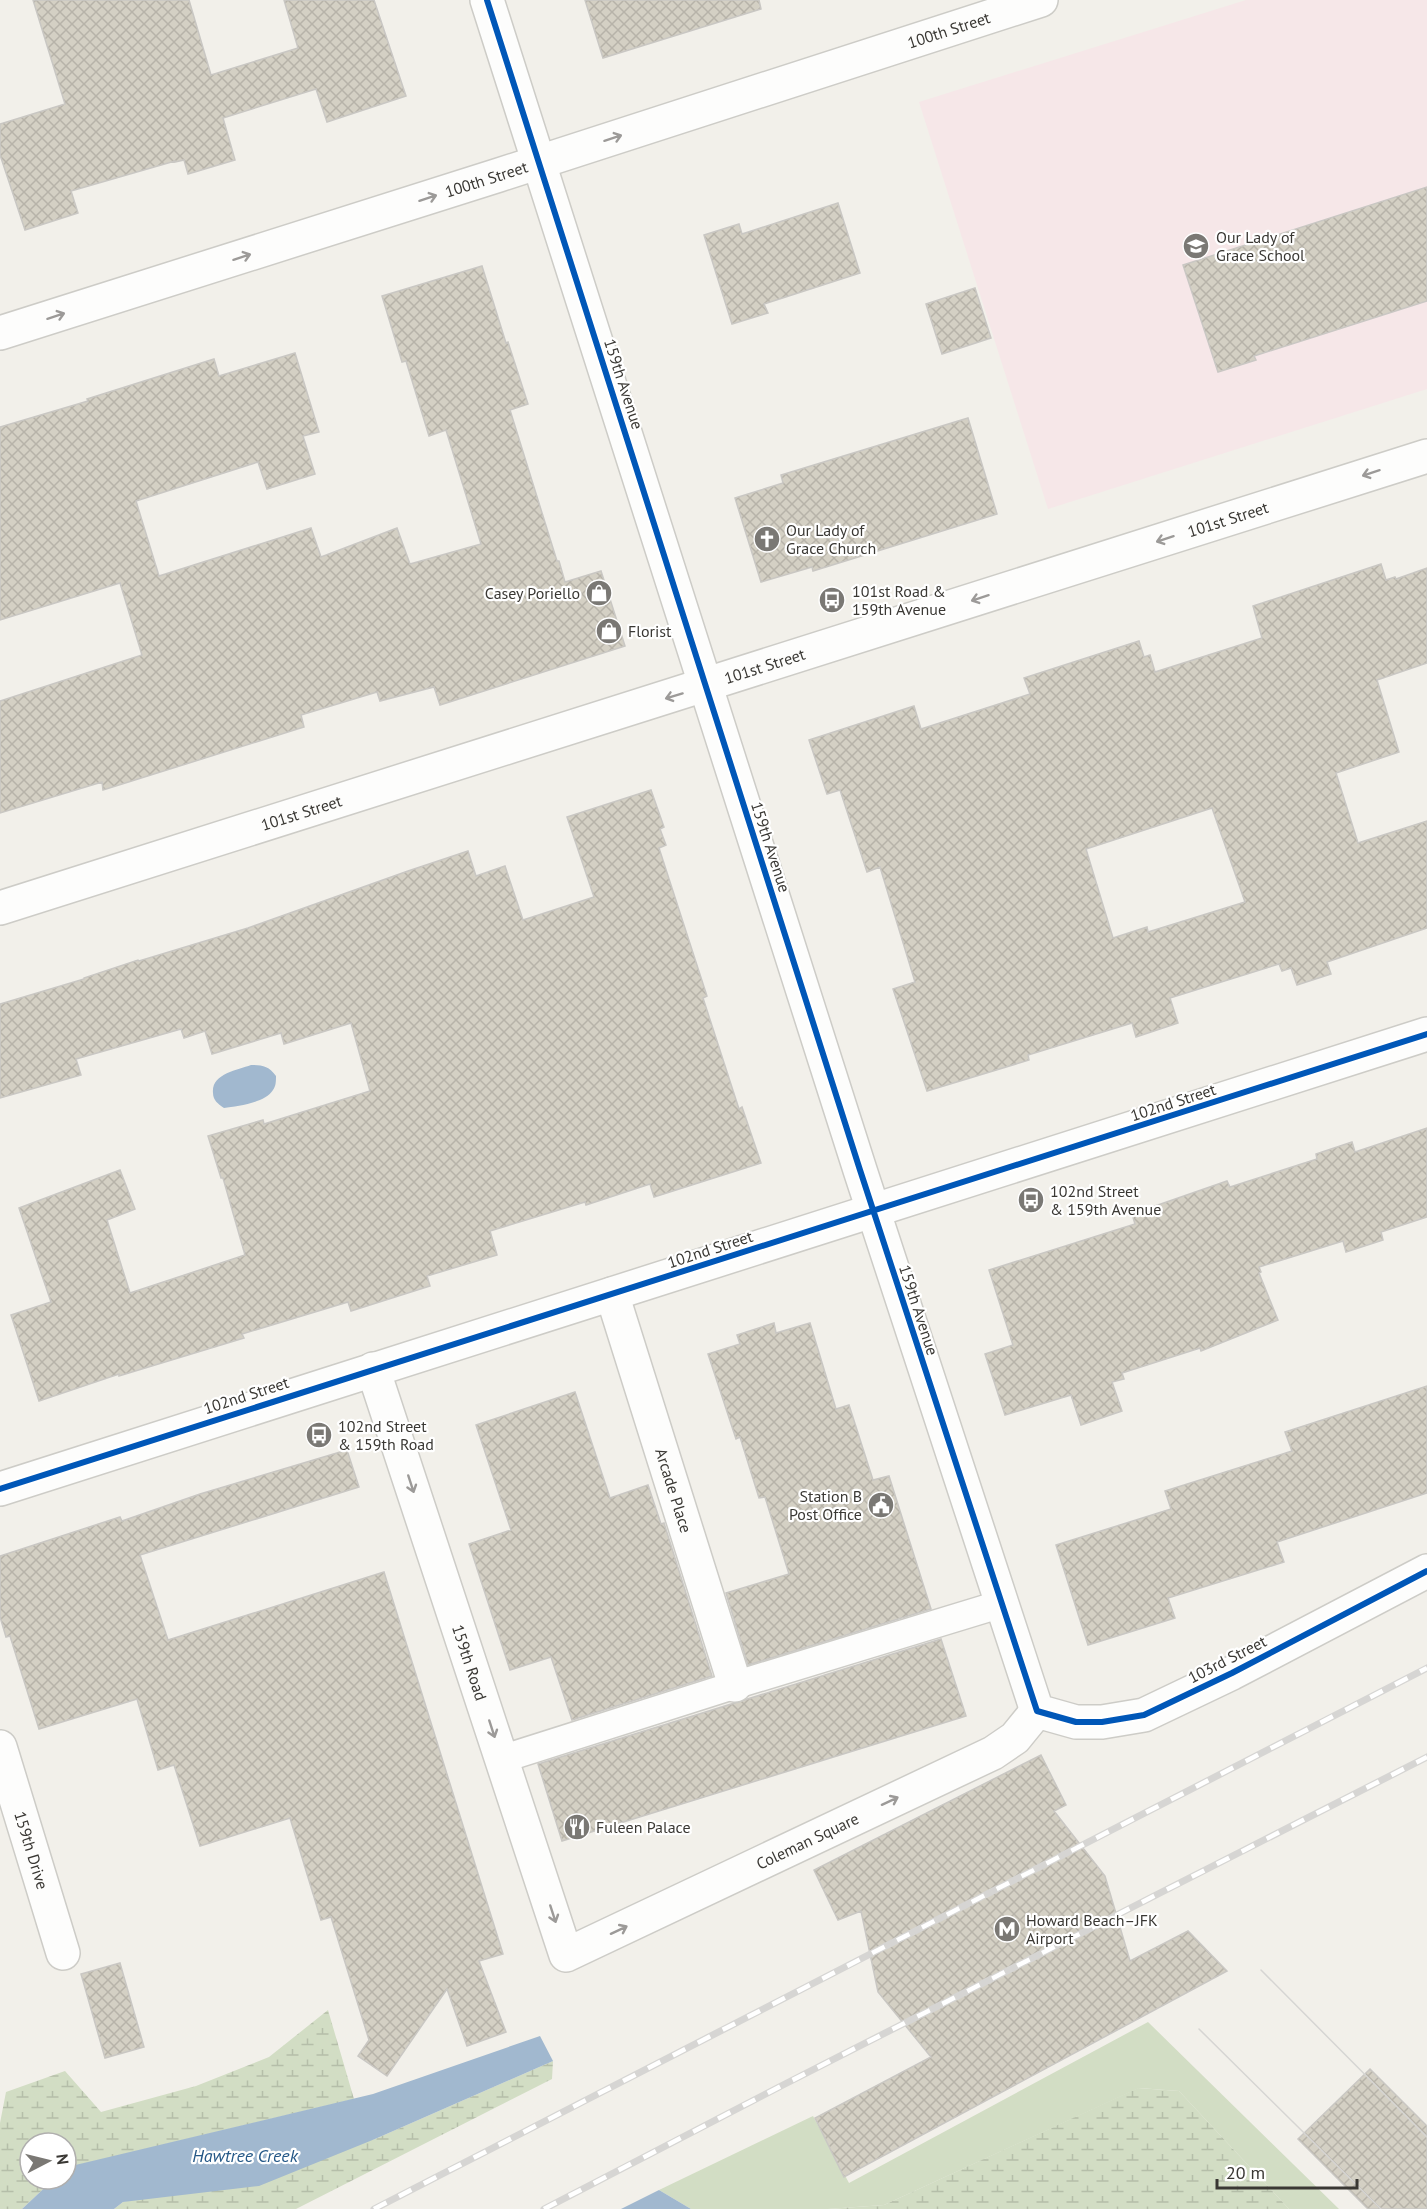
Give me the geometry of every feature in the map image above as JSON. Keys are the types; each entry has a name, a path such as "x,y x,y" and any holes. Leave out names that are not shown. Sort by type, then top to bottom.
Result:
{"street":[{"name":"159th Avenue","path":"487,0 873,1211 1035,1706"},
{"name":"100th Street","path":"0,333 1041,0"},
{"name":"101st Street","path":"0,908 1427,456"},
{"name":"102nd Street","path":"0,1489 373,1368 1427,1035"},
{"name":"Arcade Place","path":"612,1294 735,1685"},
{"name":"159th Road","path":"373,1368 566,1955"},
{"name":"103rd Street","path":"1035,1706 1076,1722 1102,1722 1144,1715 1232,1673 1427,1571"},
{"name":"Coleman Square","path":"566,1955 993,1753 1015,1738 1035,1706"},
{"name":"159th Drive","path":"0,1747 63,1953"}],"lane":[{"path":"502,1760 735,1685 1001,1604"}],"shaded area":[{"name":"Our Lady of Grace School","path":"1246,0 1427,0 1427,389 1048,509 919,102"}],"green space":[{"path":"328,2010 354,2099 78,2165 78,2131 18,2131 18,2191 41,2191 22,2209 0,2209 0,2123 6,2092 65,2071 101,2112 196,2086 269,2057"},
{"path":"1148,2022 1339,2209 1289,2209 1179,2091 1139,2088 884,2205 828,2209 691,2209 659,2190 813,2116 849,2183"},
{"path":"553,2061 552,2079 296,2209 114,2209 123,2202 375,2139"},
{"path":"1138,2088 1179,2091 1289,2209 828,2209 884,2205"}],"water":[{"path":"259,1065 271,1070 276,1076 274,1088 258,1101 224,1108 214,1098 213,1087 216,1081 232,1071"},
{"name":"Hawtree Creek","path":"540,2036 553,2061 375,2139 259,2186 123,2202 114,2209 22,2209 41,2191 78,2191 78,2164 373,2094"},
{"path":"659,2190 691,2209 621,2209"}],"building":[{"path":"33,0 189,0 211,75 298,48 284,0 374,0 406,96 327,122 316,89 223,118 235,160 188,174 184,160 175,161 71,191 78,213 25,230 0,155 0,124 65,104"},
{"path":"585,0 759,0 761,9 603,58"},
{"path":"1427,187 1427,301 1254,356 1256,360 1218,372 1183,265"},
{"path":"838,203 860,273 764,304 768,313 732,324 704,235 739,224 742,234"},
{"path":"482,266 528,404 510,410 557,561 559,561 565,582 601,571 625,646 440,705 434,687 380,701 377,692 301,715 304,727 103,790 102,782 0,813 0,701 142,655 120,583 0,620 0,427 88,401 87,399 214,359 219,376 295,353 319,432 303,436 315,474 267,489 258,462 136,501 159,576 311,528 321,557 397,528 410,564 481,544 446,430 429,436 406,361 402,362 382,296"},
{"path":"975,288 991,338 942,354 926,304"},
{"path":"968,418 997,514 813,571 812,567 761,582 735,498 783,483 781,475"},
{"path":"1381,564 1386,580 1395,577 1396,579 1427,568 1427,663 1377,680 1399,752 1336,773 1358,843 1427,821 1427,928 1327,962 1331,974 1297,985 1291,968 1282,971 1279,964 1170,998 1178,1023 1136,1037 1132,1023 1028,1055 1029,1060 927,1091 893,989 915,982 880,867 867,872 840,790 827,794 809,740 914,706 921,729 1030,694 1024,678 1139,641 1144,657 1150,655 1155,672 1262,638 1253,606","holes":["1212,808 1245,902 1148,932 1147,927 1113,938 1086,849"]},
{"path":"651,790 664,827 660,829 666,845 659,848 707,996 703,998 739,1109 742,1107 761,1163 654,1197 650,1184 586,1205 585,1202 490,1231 497,1255 427,1276 430,1286 351,1311 348,1302 242,1334 244,1338 119,1376 119,1374 39,1401 11,1315 51,1302 19,1208 120,1170 135,1209 107,1220 130,1293 245,1255 223,1178 221,1178 208,1136 263,1120 264,1124 370,1091 351,1023 284,1044 281,1033 212,1054 205,1031 184,1038 181,1029 76,1059 81,1075 0,1098 0,1004 248,928 468,851 476,876 505,866 523,920 594,897 567,817"},
{"path":"1427,1128 1427,1217 1381,1232 1383,1240 1346,1252 1343,1241 1259,1267 1261,1272 1259,1273 1278,1320 1201,1351 1200,1348 1122,1373 1124,1379 1112,1382 1122,1411 1081,1425 1071,1395 1005,1415 985,1354 1013,1345 989,1270 1135,1224 1132,1214 1227,1181 1230,1187 1317,1159 1316,1154 1352,1142 1355,1152"},
{"path":"774,1323 776,1333 810,1323 836,1409 849,1405 873,1480 889,1476 931,1609 748,1665 726,1593 789,1574 765,1497 759,1498 740,1437 736,1439 708,1354 740,1344 737,1335"},
{"path":"1427,1386 1427,1493 1277,1542 1284,1562 1168,1598 1175,1618 1088,1645 1056,1545 1171,1509 1165,1491 1292,1451 1285,1432"},
{"path":"575,1392 610,1498 648,1485 661,1524 664,1523 712,1676 572,1720 551,1657 510,1670 469,1544 511,1530 476,1425"},
{"path":"347,1450 359,1487 140,1555 168,1640 384,1572 503,1954 479,1961 506,2032 467,2046 447,1989 387,2076 358,2056 369,2040 331,1917 321,1920 290,1818 200,1846 174,1765 158,1770 137,1699 39,1729 10,1636 6,1637 0,1617 0,1556 120,1517 122,1521 200,1494"},
{"path":"941,1639 966,1716 562,1841 538,1764"},
{"path":"1041,1755 1066,1805 1054,1811 1105,1876 1130,1961 1188,1931 1227,1971 844,2177 815,2118 931,2057 878,1992 861,1911 838,1920 814,1870"},
{"path":"120,1963 144,2047 105,2058 81,1974"},
{"path":"1370,2069 1427,2126 1427,2209 1368,2209 1298,2139"}],"tram line":[{"path":"1261,1970 1427,2137"},
{"path":"1199,2029 1381,2209"}],"railway":[{"path":"374,2209 1427,1668"},
{"path":"544,2209 1427,1757"}],"cycle path":[{"path":"487,0 860,1170 1037,1711 1076,1722 1102,1722 1144,1715 1232,1673 1427,1571"},
{"path":"0,1489 1427,1034"}],"place":[{"name":"Our Lady of Grace School","path":"1196,246"},
{"name":"Our Lady of Grace Church","path":"767,539"},
{"name":"Casey Poriello","path":"599,593"},
{"name":"101st Road & 159th Avenue","path":"832,600"},
{"name":"Florist","path":"609,631"},
{"name":"102nd Street & 159th Avenue","path":"1031,1200"},
{"name":"102nd Street & 159th Road","path":"319,1435"},
{"name":"Station B Post Office","path":"881,1505"},
{"name":"Fuleen Palace","path":"577,1827"},
{"name":"Howard Beach–JFK Airport","path":"1007,1929"}]}
